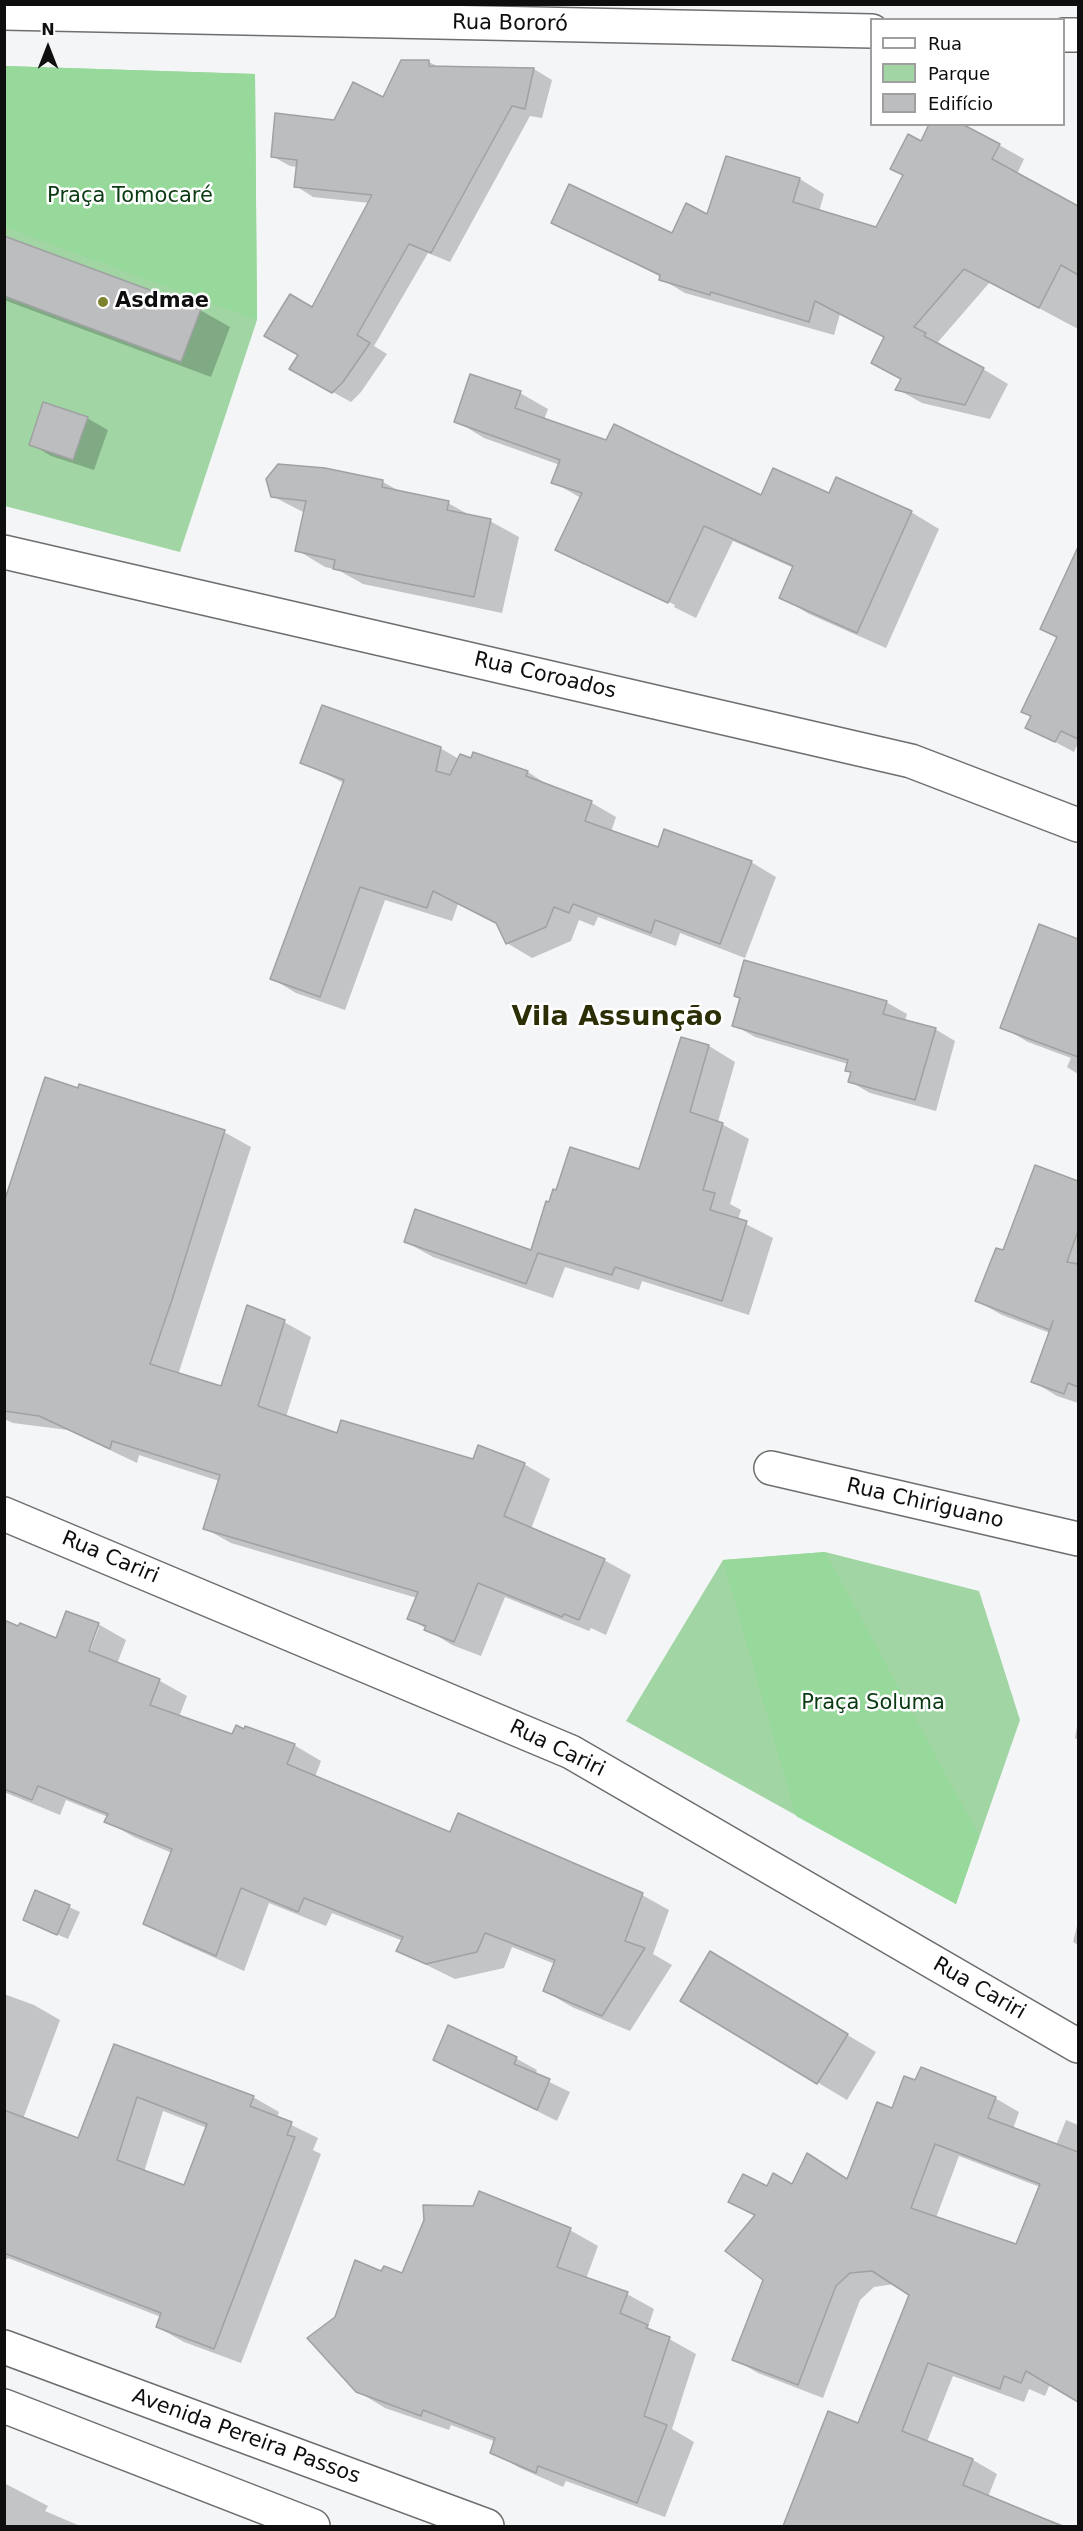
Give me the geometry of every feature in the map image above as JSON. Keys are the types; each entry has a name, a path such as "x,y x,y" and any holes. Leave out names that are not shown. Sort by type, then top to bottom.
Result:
{"street":[{"name":"Rua Bororó","path":"4,13 870,31"},
{"name":"Rua Coroados","path":"4,552 911,761 1077,821"},
{"name":"Rua Chiriguano","path":"771,1468 1078,1539"},
{"name":"Rua Cariri","path":"4,1514 572,1752 1078,2046"},
{"name":"Avenida Pereira Passos","path":"4,2347 487,2526"},
{"path":"4,2406 313,2526"}],"green space":[{"name":"Praça Tomocaré","path":"4,66 255,74 257,320 180,552 5,506"},
{"path":"5,66 255,74 257,320 5,227"},
{"name":"Praça Soluma","path":"825,1552 979,1591 1020,1720 956,1904 626,1721 723,1560"},
{"path":"825,1552 979,1836 956,1904 796,1816 723,1560"}],"building":[{"path":"401,60 429,60 429,66 534,68 525,109 512,106 431,253 409,244 357,335 370,343 343,382 332,393 289,369 298,355 264,336 290,294 312,307 372,195 294,187 297,160 271,157 275,113 334,120 353,82 383,97"},
{"path":"928,126 966,126 1000,144 992,159 1078,206 1078,275 1061,265 1039,308 964,269 914,327 926,333 924,336 984,368 965,405 895,390 901,379 871,363 884,337 815,301 809,322 711,292 710,295 659,280 660,275 551,223 569,184 672,233 686,203 707,214 726,156 800,178 793,202 876,227 903,175 890,169 908,134 921,141"},
{"name":"Asdmae","path":"4,236 201,309 181,362 4,296"},
{"path":"470,374 521,391 515,408 606,440 614,424 761,495 773,468 829,493 836,477 912,511 857,633 779,598 793,566 704,526 668,603 555,550 582,493 551,483 560,460 454,422"},
{"path":"43,402 88,417 73,460 29,445"},
{"path":"278,464 325,468 383,480 382,487 449,501 447,510 491,519 474,597 333,569 335,560 295,551 306,501 271,497 266,479"},
{"path":"1078,547 1078,739 1061,731 1055,742 1025,728 1031,716 1021,712 1057,637 1040,629"},
{"path":"322,705 441,747 436,771 450,775 460,754 471,758 473,752 528,771 526,776 592,801 585,821 658,847 664,829 752,861 720,944 655,920 651,933 573,904 569,913 554,907 546,927 506,944 496,923 433,891 427,908 360,887 320,997 270,979 344,780 300,763"},
{"path":"1039,924 1078,939 1078,1057 1000,1028"},
{"path":"744,960 887,1001 883,1014 936,1028 915,1100 848,1082 851,1072 845,1071 848,1060 732,1026 740,998 734,996"},
{"path":"681,1037 709,1045 690,1112 723,1123 703,1190 715,1193 710,1210 747,1221 722,1301 615,1267 612,1275 538,1253 526,1284 404,1242 415,1209 531,1250 546,1201 549,1202 553,1189 556,1190 570,1147 639,1169"},
{"path":"45,1077 78,1088 79,1084 225,1130 150,1364 221,1386 247,1305 285,1320 258,1406 337,1433 341,1420 473,1459 478,1445 525,1463 504,1516 605,1559 579,1620 564,1614 562,1617 478,1583 454,1642 424,1630 426,1626 407,1619 418,1592 203,1529 220,1475 112,1441 110,1449 39,1416 4,1411 4,1202"},
{"path":"1035,1165 1078,1181 1078,1231 1067,1262 1078,1264 1078,1387 1068,1383 1064,1394 1031,1382 1050,1330 975,1301 996,1248 1003,1250"},
{"path":"66,1611 99,1623 89,1651 160,1679 150,1705 232,1734 236,1725 244,1729 245,1726 295,1744 287,1764 450,1832 458,1813 643,1893 625,1941 645,1948 602,2016 543,1991 555,1960 485,1933 477,1952 426,1964 396,1951 403,1937 304,1898 298,1912 241,1888 216,1956 143,1924 172,1849 104,1822 108,1814 38,1786 32,1800 4,1789 4,1620 18,1626 20,1623 56,1638"},
{"path":"35,1890 70,1905 57,1935 23,1920"},
{"path":"710,1951 848,2034 817,2084 680,2001"},
{"path":"448,2025 517,2057 514,2064 550,2079 537,2110 433,2060"},
{"path":"114,2044 254,2096 250,2106 292,2122 287,2135 295,2137 214,2349 156,2327 161,2313 4,2253 4,2110 78,2138","holes":["137,2097 207,2124 184,2185 117,2160"]},
{"path":"921,2067 996,2097 988,2118 1078,2152 1078,2402 1026,2371 1021,2383 1004,2376 1000,2389 928,2363 902,2431 973,2459 963,2485 1062,2526 783,2526 828,2411 858,2423 909,2295 872,2271 850,2273 836,2286 798,2385 732,2360 763,2280 725,2251 755,2215 728,2202 743,2174 767,2186 773,2173 792,2184 807,2153 847,2179 877,2102 892,2108 904,2076 915,2080","holes":["935,2144 1040,2184 1016,2244 911,2208"]},
{"path":"479,2191 571,2228 557,2267 628,2292 620,2313 648,2325 646,2328 670,2337 644,2416 667,2425 637,2503 538,2466 536,2473 490,2453 495,2438 423,2410 421,2416 356,2392 307,2338 335,2317 355,2260 381,2271 384,2266 402,2273 424,2220 423,2205 473,2206"}],"place":[{"name":"Asdmae","path":"103,302"}],"district":[{"name":"Vila Assunção","path":"617,1018"}]}
